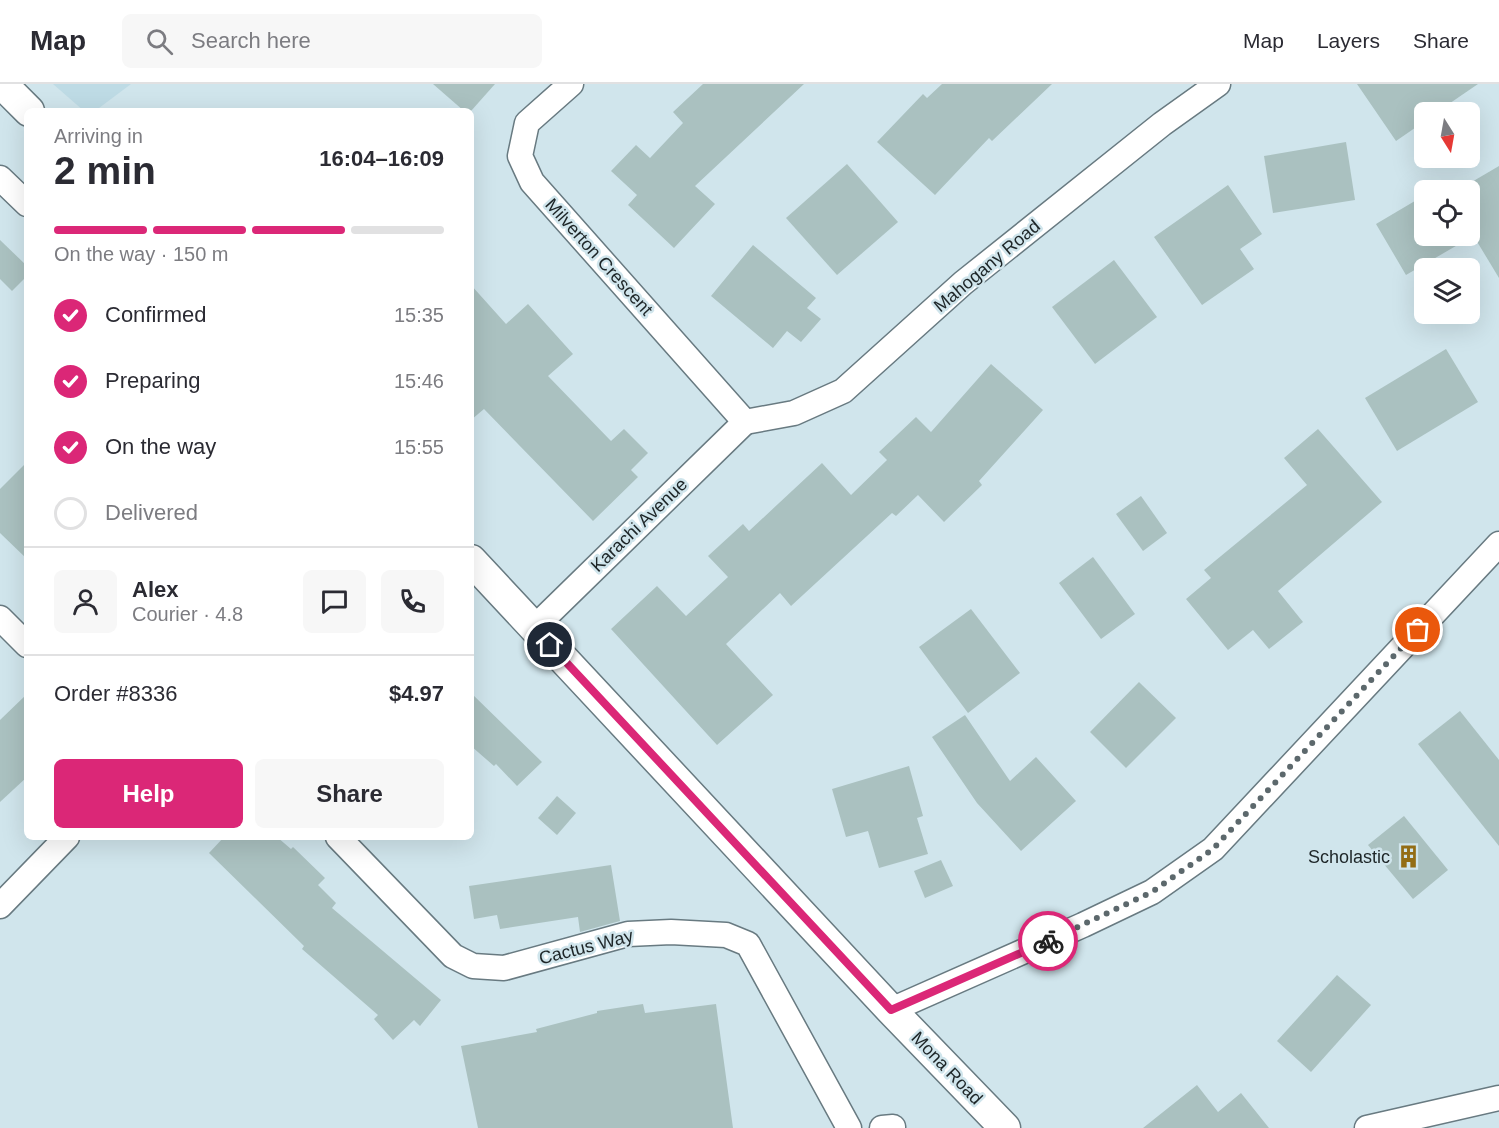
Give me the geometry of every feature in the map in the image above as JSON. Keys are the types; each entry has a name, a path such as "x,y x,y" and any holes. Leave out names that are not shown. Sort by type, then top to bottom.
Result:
{"street":[{"path":"2,84 26,108"},
{"name":"Milverton Crescent","path":"571,84 527,123 520,156 532,182 745,422"},
{"name":"Mahogany Road","path":"745,422 794,413 843,391 963,283 1162,124 1218,84"},
{"path":"0,177 24,201"},
{"name":"Karachi Avenue","path":"534,628 745,422"},
{"path":"891,1010 1152,892 1213,849 1499,544"},
{"name":"Mona Road","path":"474,563 891,1010 1005,1128"},
{"path":"0,618 24,642"},
{"path":"0,906 64,840"},
{"name":"Cactus Way","path":"341,840 453,956 473,966 504,968 628,934 671,932 726,934 748,944 849,1128"},
{"path":"1367,1128 1499,1098"}],"shaded area":[{"path":"53,84 131,84 99,108 81,108"}],"building":[{"path":"433,84 495,84 474,108 461,108"},
{"path":"703,84 804,84 695,186 715,204 674,248 628,205 637,195 611,171 636,145 650,158 683,123 673,112"},
{"path":"942,84 1052,84 992,141 989,138 935,195 877,142 923,94 927,98"},
{"path":"1357,84 1478,84 1452,102 1414,102 1414,129 1396,141"},
{"path":"1346,142 1355,200 1273,213 1264,156"},
{"path":"847,164 898,222 837,275 786,218"},
{"path":"1499,166 1499,278 1480,246 1480,180 1475,180"},
{"path":"1228,185 1262,234 1240,249 1254,269 1202,305 1154,237"},
{"path":"1414,202 1414,246 1456,246 1435,258 1414,258 1414,270 1406,275 1376,224"},
{"path":"0,240 24,263 24,279 12,291 0,279"},
{"path":"753,245 816,298 807,308 821,319 801,342 787,331 773,348 711,296"},
{"path":"1114,260 1157,317 1095,364 1052,307"},
{"path":"474,288 506,324 528,304 573,354 548,376 611,441 624,429 648,453 631,470 638,477 593,521 484,409 474,417"},
{"path":"1446,349 1478,402 1397,451 1365,398"},
{"path":"991,364 1043,410 979,481 982,485 944,522 918,495 896,516 892,513 791,606 780,593 726,644 773,695 717,745 611,629 657,586 686,616 728,577 708,556 743,524 749,531 822,463 851,495 887,460 879,452 916,417 931,432"},
{"path":"1318,429 1382,502 1278,591 1303,622 1269,649 1253,630 1228,650 1186,599 1211,578 1204,570 1307,485 1284,458"},
{"path":"24,465 24,556 0,533 0,489"},
{"path":"1141,496 1167,533 1143,551 1116,514"},
{"path":"1093,557 1135,614 1101,639 1059,583"},
{"path":"971,609 1020,673 968,713 919,647"},
{"path":"1139,682 1176,718 1126,768 1090,732"},
{"path":"474,696 542,762 517,786 496,764 494,766 474,749"},
{"path":"24,697 24,780 0,802 0,720"},
{"path":"1460,711 1499,760 1499,846 1418,744"},
{"path":"965,715 1010,781 1036,757 1076,801 1021,851 977,803 932,737"},
{"path":"909,766 923,816 917,818 928,854 879,868 868,831 846,837 832,789"},
{"path":"557,796 576,813 557,835 538,818"},
{"name":"Scholastic","path":"1404,816 1448,870 1413,899 1368,845"},
{"path":"221,840 280,840 291,849 293,847 325,878 318,885 336,903 332,908 441,1000 420,1026 414,1020 393,1040 374,1019 378,1015 302,949 304,946 209,853"},
{"path":"941,860 953,886 925,898 914,871"},
{"path":"611,865 620,921 580,932 578,917 500,929 497,915 474,919 469,886"},
{"path":"1337,975 1371,1005 1311,1072 1277,1041"},
{"path":"643,1004 645,1013 716,1004 733,1128 478,1128 461,1046 537,1032 536,1029 597,1013 597,1011"},
{"path":"1197,1085 1218,1112 1241,1093 1269,1128 1143,1128"}],"way so far":[{"path":"1048,941 1152,892 1213,849 1418,630"}],"place":[{"name":"Scholastic","path":"1408,857"}],"route":[{"path":"550,645 891,1010 1048,941"}]}
